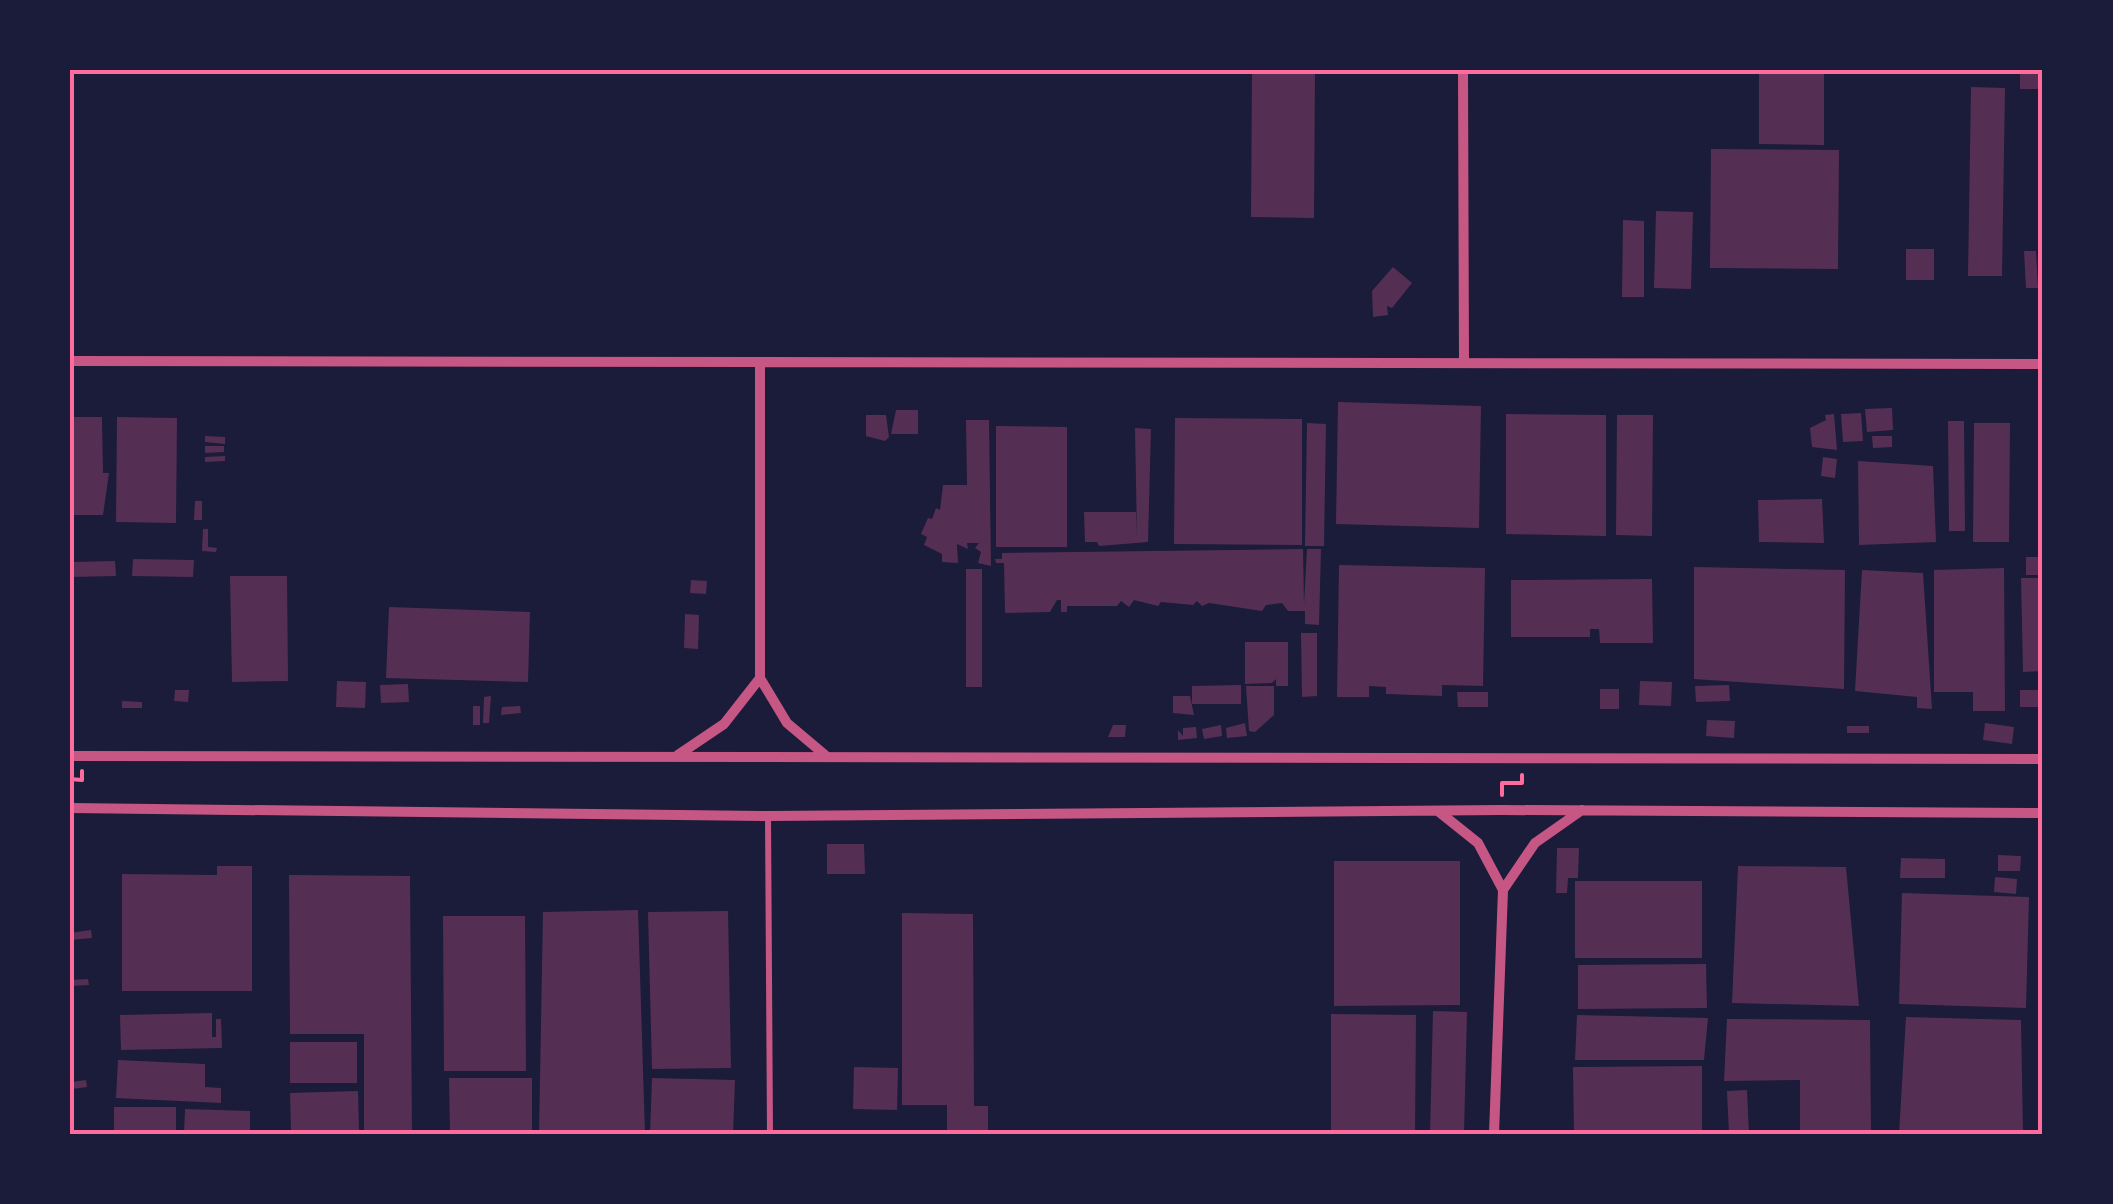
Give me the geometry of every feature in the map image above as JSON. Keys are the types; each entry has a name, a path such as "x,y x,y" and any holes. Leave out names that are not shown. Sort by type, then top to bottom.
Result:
{"street":[{"path":"1463,70 1464,362"},
{"path":"70,361 2043,364"},
{"path":"760,362 760,678 787,722 826,756"},
{"path":"677,756 724,724 760,678"},
{"path":"70,756 2043,759"},
{"path":"70,808 768,816 1437,810 2043,813"},
{"path":"1437,810 1478,843 1503,890 1494,1134"},
{"path":"1503,890 1535,843 1582,810"}],"lane":[{"path":"768,816 770,1134"}],"path":[{"path":"1502,810 1502,783 1522,783 1522,758"}],"building":[{"path":"1252,70 1315,70 1314,218 1251,217"},
{"path":"1759,70 1824,70 1824,145 1759,144"},
{"path":"2020,70 2043,70 2043,89 2020,89"},
{"path":"1971,87 2005,88 2002,276 1968,276"},
{"path":"1711,149 1839,150 1838,269 1710,268"},
{"path":"1656,211 1693,212 1691,289 1654,288"},
{"path":"1623,220 1644,221 1644,297 1622,297"},
{"path":"1906,249 1934,249 1934,280 1906,280"},
{"path":"2024,251 2036,251 2038,288 2026,288"},
{"path":"1393,267 1412,283 1392,308 1387,306 1388,315 1373,317 1372,291"},
{"path":"1338,402 1481,406 1479,528 1336,524"},
{"path":"1892,408 1893,430 1867,432 1865,409"},
{"path":"896,410 918,410 918,434 891,434"},
{"path":"1861,413 1863,441 1843,442 1841,414"},
{"path":"1506,414 1606,415 1606,536 1506,534"},
{"path":"1834,414 1837,450 1812,447 1810,428 1826,420 1825,415"},
{"path":"866,415 886,415 889,437 885,441 866,436"},
{"path":"1617,415 1653,415 1652,536 1616,535"},
{"path":"70,417 102,417 103,473 109,473 103,515 70,515"},
{"path":"117,417 177,418 176,523 116,522"},
{"path":"1175,418 1302,419 1302,545 1174,544"},
{"path":"966,420 989,420 991,566 978,563 981,552 975,548 979,543 967,543 968,549 957,544 958,563 942,562 942,554 924,545 927,537 921,534 928,518 932,519 936,508 940,510 943,485 967,485"},
{"path":"1948,421 1964,421 1965,531 1949,531"},
{"path":"1307,423 1326,424 1324,546 1305,546"},
{"path":"1974,423 2010,423 2009,542 1973,542"},
{"path":"996,426 1067,427 1067,547 996,547"},
{"path":"1135,428 1151,429 1148,542 1099,546 1097,542 1085,542 1084,512 1136,512 1137,538"},
{"path":"205,436 225,437 225,444 205,442"},
{"path":"1872,436 1892,436 1892,447 1873,448"},
{"path":"205,446 224,446 224,452 205,453"},
{"path":"225,456 225,461 205,462 205,457"},
{"path":"1823,457 1837,459 1835,478 1821,476"},
{"path":"1858,461 1933,466 1936,542 1859,545"},
{"path":"1822,499 1824,543 1759,542 1758,500"},
{"path":"195,501 202,501 202,520 194,520"},
{"path":"203,529 208,529 208,547 217,548 216,552 202,551"},
{"path":"1303,549 1304,604 1307,549 1321,549 1319,625 1305,624 1305,611 1288,611 1282,603 1266,605 1262,611 1209,603 1202,606 1197,601 1193,605 1161,602 1158,606 1134,600 1129,607 1121,601 1117,606 1067,606 1067,612 1061,612 1061,600 1057,600 1050,612 1005,613 1004,563 996,563 995,559 1002,559 1002,553"},
{"path":"2026,557 2043,557 2043,575 2026,575"},
{"path":"133,559 194,560 193,577 132,576"},
{"path":"115,561 116,576 70,577 70,562"},
{"path":"1339,565 1485,568 1483,686 1442,685 1442,696 1386,694 1386,687 1369,686 1369,697 1337,697"},
{"path":"1694,567 1845,570 1844,689 1694,679"},
{"path":"2004,568 2005,711 1973,711 1973,692 1934,692 1934,570"},
{"path":"966,569 982,569 982,687 966,687"},
{"path":"1862,570 1923,573 1932,709 1917,708 1917,697 1855,691"},
{"path":"230,576 287,576 288,681 232,682"},
{"path":"2021,578 2043,578 2043,671 2023,672"},
{"path":"1652,579 1653,643 1600,643 1599,629 1590,629 1590,637 1511,637 1511,580"},
{"path":"691,580 707,581 706,594 690,593"},
{"path":"389,607 530,612 528,682 386,678"},
{"path":"685,614 699,615 698,649 684,648"},
{"path":"1301,633 1317,633 1317,696 1302,697"},
{"path":"1245,642 1288,642 1288,686 1276,686 1276,679 1272,683 1245,684"},
{"path":"337,681 366,682 365,708 336,707"},
{"path":"1640,681 1672,682 1671,706 1639,705"},
{"path":"408,684 409,702 381,703 380,685"},
{"path":"1241,685 1241,704 1192,704 1192,686"},
{"path":"1729,685 1730,701 1696,702 1695,686"},
{"path":"1246,686 1274,686 1274,715 1255,732 1249,731"},
{"path":"1600,689 1619,689 1619,709 1600,709"},
{"path":"175,690 189,690 188,702 174,701"},
{"path":"2020,690 2043,690 2043,707 2020,707"},
{"path":"1457,692 1488,692 1488,707 1458,707"},
{"path":"491,696 489,723 483,723 484,697"},
{"path":"1173,696 1190,696 1194,715 1173,713"},
{"path":"122,701 142,702 142,708 122,708"},
{"path":"473,706 480,706 480,725 473,725"},
{"path":"520,706 521,713 501,715 502,707"},
{"path":"1707,720 1735,721 1734,738 1706,736"},
{"path":"1245,723 1247,736 1227,738 1226,728"},
{"path":"1985,723 2014,727 2012,744 1983,740"},
{"path":"1113,725 1126,725 1125,737 1108,737"},
{"path":"1221,725 1222,736 1204,739 1202,729"},
{"path":"1847,726 1869,726 1869,733 1847,733"},
{"path":"1196,727 1197,738 1178,740 1178,730 1183,736 1183,728"},
{"path":"827,844 864,844 865,874 827,874"},
{"path":"1557,848 1579,848 1578,878 1568,878 1567,893 1556,893"},
{"path":"1998,855 2021,856 2020,871 1998,871"},
{"path":"1901,858 1945,859 1945,878 1900,878"},
{"path":"1334,861 1460,861 1460,1005 1334,1006"},
{"path":"217,866 252,866 252,991 122,991 122,874 217,875"},
{"path":"1738,866 1846,867 1859,1006 1732,1003"},
{"path":"289,875 410,876 412,1134 364,1134 364,1034 290,1034"},
{"path":"1995,877 2017,879 2016,894 1994,892"},
{"path":"1575,881 1702,881 1702,958 1575,958"},
{"path":"1902,893 2029,897 2026,1008 1899,1004"},
{"path":"638,910 645,1134 539,1134 543,912"},
{"path":"728,911 731,1068 652,1069 648,912"},
{"path":"902,913 973,914 974,1106 988,1106 988,1134 947,1134 947,1105 902,1105"},
{"path":"443,916 525,916 526,1071 444,1071"},
{"path":"91,930 92,938 70,940 70,933"},
{"path":"1706,964 1707,1008 1578,1009 1578,965"},
{"path":"88,979 89,985 70,986 70,980"},
{"path":"1433,1011 1467,1012 1464,1134 1430,1134"},
{"path":"212,1013 212,1037 216,1037 216,1019 221,1019 222,1048 121,1050 120,1015"},
{"path":"1331,1014 1416,1015 1415,1134 1331,1134"},
{"path":"1577,1015 1708,1018 1704,1060 1575,1060"},
{"path":"1906,1017 2021,1020 2023,1134 1899,1134"},
{"path":"1727,1019 1870,1020 1871,1134 1800,1134 1800,1080 1724,1081"},
{"path":"290,1042 357,1042 357,1083 290,1083"},
{"path":"118,1060 205,1064 205,1087 221,1088 221,1103 116,1098"},
{"path":"1702,1066 1702,1134 1574,1134 1573,1067"},
{"path":"854,1067 898,1068 897,1110 853,1109"},
{"path":"449,1078 532,1078 532,1134 450,1134"},
{"path":"652,1078 735,1080 733,1134 650,1134"},
{"path":"86,1080 87,1087 72,1089 71,1082"},
{"path":"1747,1090 1749,1134 1729,1134 1727,1091"},
{"path":"358,1091 359,1130 291,1132 290,1093"},
{"path":"114,1107 176,1107 176,1134 114,1134"},
{"path":"185,1109 250,1111 250,1134 184,1134"}]}
